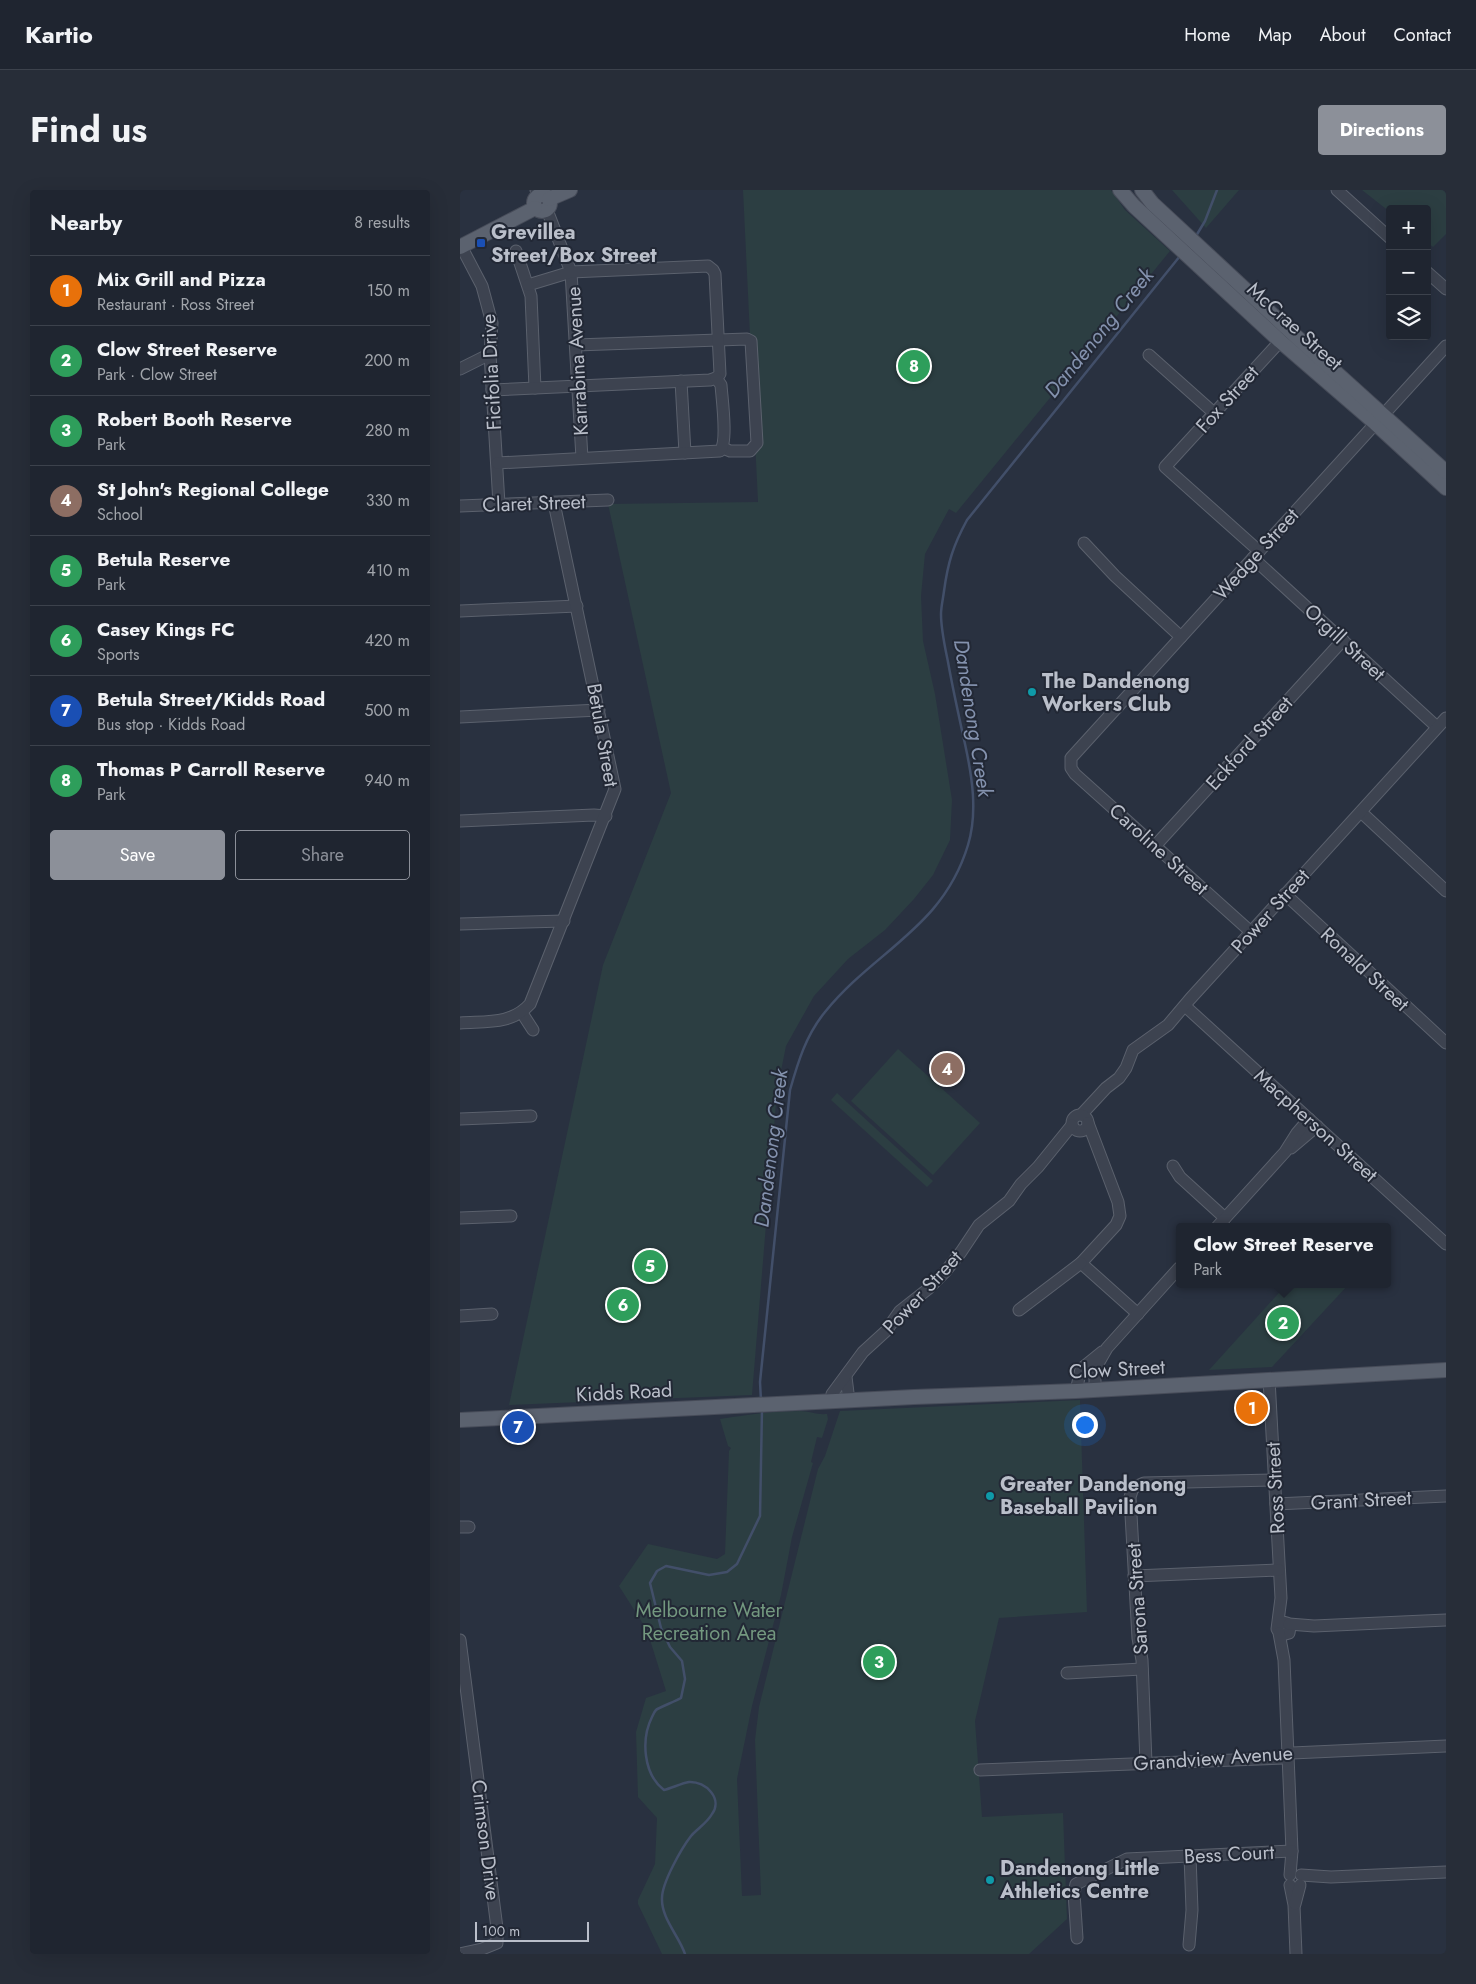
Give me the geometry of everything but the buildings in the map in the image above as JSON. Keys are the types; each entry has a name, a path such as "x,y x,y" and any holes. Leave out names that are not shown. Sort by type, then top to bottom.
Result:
{"main road":[{"path":"460,246 541,200 570,190"},
{"name":"McCrae Street","path":"1120,190 1129,201 1172,231 1202,259 1280,341 1446,472"},
{"name":"McCrae Street","path":"1142,190 1172,231"},
{"name":"McCrae Street","path":"1202,259 1290,331 1380,419 1446,488"},
{"name":"Clow Street","path":"791,1403 1076,1391 1446,1370"},
{"name":"Kidds Road","path":"460,1420 791,1403"}],"street":[{"path":"1337,190 1386,234"},
{"name":"Karrabina Avenue","path":"541,200 571,272 582,458"},
{"name":"Ficifolia Drive","path":"460,246 482,286 492,323 490,354 499,504"},
{"path":"516,251 531,296 535,388"},
{"path":"492,390 681,381 716,378 720,374 715,274 708,266 571,272 528,285"},
{"path":"1431,276 1446,289"},
{"name":"Fox Street","path":"1165,467 1290,331"},
{"path":"497,463 685,454 715,452 723,448 730,451 750,451 755,447 757,442 751,341 747,339 576,345"},
{"name":"Wedge Street","path":"1070,764 1074,754 1446,346"},
{"path":"460,369 490,354"},
{"path":"1150,355 1214,413"},
{"path":"716,378 721,385 723,448"},
{"path":"681,381 685,454"},
{"name":"Orgill Street","path":"1165,467 1343,640 1437,727"},
{"name":"Claret Street","path":"460,506 608,500"},
{"name":"Betula Street","path":"522,1013 530,1004 606,816 613,798 615,786 554,503"},
{"path":"1084,543 1180,637"},
{"path":"460,611 577,606"},
{"name":"Eckford Street","path":"1155,846 1343,640"},
{"path":"460,717 599,710"},
{"name":"Power Street","path":"832,1402 832,1394 842,1379 846,1377 864,1352 886,1332 900,1311 928,1290 961,1252 979,1225 1010,1201 1021,1184 1059,1141 1082,1124 1096,1101 1123,1073 1134,1050 1168,1025 1446,718"},
{"name":"Caroline Street","path":"1070,764 1076,774 1251,932"},
{"path":"1360,812 1446,891"},
{"path":"460,821 590,815 606,816"},
{"name":"Ronald Street","path":"1285,894 1446,1043"},
{"path":"460,924 564,920"},
{"name":"Macpherson Street","path":"1185,1006 1446,1244"},
{"path":"460,1023 505,1020 522,1013 533,1030"},
{"path":"460,1119 531,1116"},
{"path":"1173,1166 1184,1182 1221,1223 1285,1152 1297,1133 1313,1122"},
{"path":"1019,1310 1081,1263 1116,1225 1120,1216 1118,1202 1096,1145 1082,1124"},
{"path":"460,1218 511,1216"},
{"path":"1081,1263 1138,1314"},
{"path":"1076,1391 1081,1370 1107,1348 1176,1271"},
{"path":"460,1316 492,1314"},
{"path":"1094,1390 1095,1369 1107,1348"},
{"path":"846,1377 849,1400"},
{"name":"Ross Street","path":"1269,1379 1279,1570 1285,1629 1284,1660 1292,1851 1297,1880 1294,1906 1296,1954"},
{"name":"Sarona Street","path":"1146,1763 1142,1669 1138,1638 1130,1497 1133,1488 1144,1483 1274,1480"},
{"name":"Grant Street","path":"1276,1504 1446,1496"},
{"path":"1134,1576 1279,1570"},
{"path":"1285,1629 1446,1620"},
{"name":"Crimson Drive","path":"460,1640 497,1928 496,1943 482,1949 460,1954"},
{"path":"1067,1673 1142,1669"},
{"name":"Grandview Avenue","path":"980,1770 1284,1758 1292,1753 1446,1746"},
{"name":"Bess Court","path":"1077,1938 1075,1886 1081,1880 1127,1859 1292,1851"},
{"path":"1189,1945 1192,1910 1190,1856"},
{"path":"1297,1880 1446,1872"}],"green space":[{"path":"743,190 1111,190 1125,210 1170,251 956,513 949,509 925,554 921,596 923,641 935,694 952,800 950,840 933,875 914,899 885,930 848,959 814,996 786,1046 777,1091 752,1395 509,1405 603,965 671,793 608,504 758,502"},
{"path":"1172,190 1239,190 1206,228"},
{"path":"1362,190 1446,190 1446,234 1433,247 1431,245 1431,205 1386,205 1386,209"},
{"path":"898,1049 980,1123 933,1175 851,1101"},
{"path":"837,1093 933,1181 927,1187 831,1100"},
{"path":"1283,1288 1345,1288 1272,1367 1209,1370"},
{"name":"Melbourne Water Recreation Area","path":"1080,1400 1087,1612 999,1618 975,1721 982,1817 1063,1813 1067,1919 1029,1954 662,1954 638,1904 638,1900 655,1864 657,1818 638,1797 636,1732 646,1698 666,1691 647,1630 619,1586 648,1544 717,1559 725,1554 729,1451 731,1448 728,1446 720,1419 770,1412 800,1411 827,1414 828,1419 822,1438 817,1437 811,1462 813,1463 792,1537 781,1595 752,1706 737,1779 742,1896 761,1895 755,1740 759,1707 818,1469 825,1456 840,1411"}],"waterway":[{"name":"Dandenong Creek","path":"1196,236 1205,221 1217,190"},
{"name":"Dandenong Creek","path":"761,1401 760,1382 790,1090 800,1059 818,1021 844,990 925,918 942,897 957,873 971,832 973,820 972,781 944,644 941,620 941,609 949,563 955,546 967,520 1180,256"},
{"name":"Dandenong Creek","path":"685,1954 664,1913 662,1905 663,1892 682,1849 691,1836 710,1817 715,1808 715,1803 711,1792 695,1782 664,1790 657,1783 648,1766 645,1746 648,1726 657,1709 681,1698 685,1679 682,1661 670,1647 661,1628 650,1583 657,1571 666,1566 709,1575 727,1572 737,1564 760,1516 762,1409"}],"place":[{"name":"Grevillea Street/Box Street","path":"481,243"},
{"name":"Thomas P Carroll Reserve","path":"914,366"},
{"name":"The Dandenong Workers Club","path":"1032,692"},
{"name":"St John's Regional College","path":"947,1069"},
{"name":"Betula Reserve","path":"650,1266"},
{"name":"Casey Kings FC","path":"623,1305"},
{"name":"Clow Street Reserve","path":"1283,1323"},
{"name":"Mix Grill and Pizza","path":"1252,1408"},
{"name":"Betula Street/Kidds Road","path":"518,1427"},
{"name":"Greater Dandenong Baseball Pavilion","path":"990,1496"},
{"name":"Robert Booth Reserve","path":"879,1662"},
{"name":"Dandenong Little Athletics Centre","path":"990,1880"}]}
